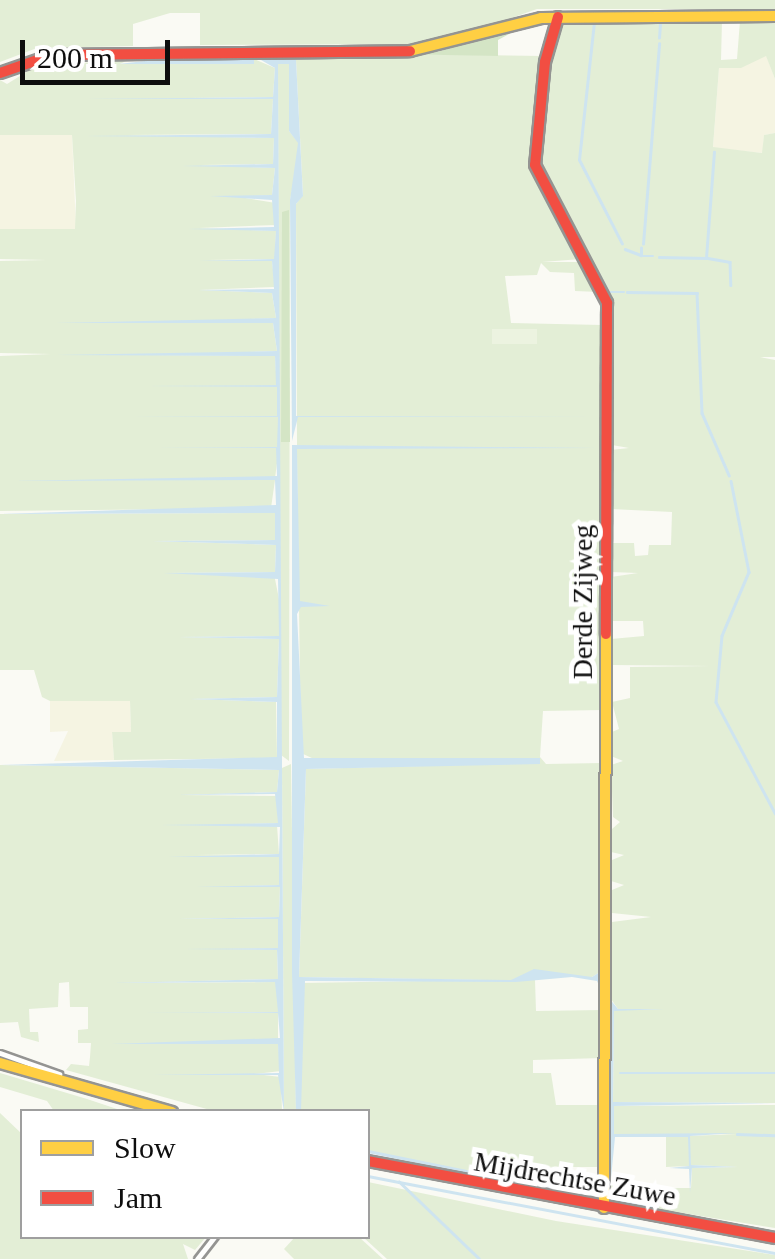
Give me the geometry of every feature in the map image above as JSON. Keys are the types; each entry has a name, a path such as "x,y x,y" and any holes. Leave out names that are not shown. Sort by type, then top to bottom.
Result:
{"street":[{"path":"0,73 32,57 52,55 430,51 505,25 558,17 775,16"},
{"name":"Derde Zijweg","path":"558,17 545,62 535,165 607,303 604,1208"},
{"path":"0,1053 59,1074"},
{"path":"0,1063 161,1109"},
{"name":"Mijdrechtse Zuwe","path":"370,1161 775,1238"},
{"path":"197,1259 213,1239"}],"green space":[{"path":"0,0 775,0 775,9 537,9 455,38 415,44 200,45 200,13 170,13 133,24 133,46 37,48 0,62"},
{"path":"563,20 722,21 721,60 737,59 740,21 775,21 775,79 766,56 741,68 719,68 713,147 762,153 764,135 775,133 775,357 760,357 775,360 775,1103 613,1102 614,1010 662,1010 618,1009 611,999 612,922 651,917 612,913 612,890 624,885 611,881 612,860 624,855 611,852 612,829 620,822 613,817 611,765 623,761 611,756 612,732 619,729 612,702 630,698 630,667 711,666 613,665 609,657 607,637 612,644 611,639 644,636 643,621 612,621 611,577 638,573 611,572 610,543 634,543 635,556 648,555 649,545 671,545 672,512 611,509 611,450 629,448 612,445 608,293 537,158 548,55"},
{"path":"520,28 498,40 498,56 391,54 437,52"},
{"path":"391,54 543,56 530,167 581,259 542,262 583,262 599,292 575,291 574,273 550,272 541,263 537,275 505,276 511,323 602,325 602,710 543,711 540,757 546,764 602,763 603,970 592,977 519,976 535,980 536,1011 602,1010 602,1058 533,1060 533,1073 551,1073 556,1105 602,1105 601,1167 572,1167 569,1191 370,1151 370,1109 301,1109 300,983 486,980 299,977 306,769 540,763 539,758 314,759 301,753 297,449 324,448 297,447 296,204 303,195 296,60"},
{"path":"766,55 775,79 775,133 764,135 763,153 713,148 719,68"},
{"path":"107,57 130,59 120,64 254,59 275,68 273,97 188,98 273,99 271,134 126,135 274,138 273,164 200,165 275,168 272,195 239,197 276,203 276,225 199,228 276,231 275,259 207,260 272,261 275,287 199,290 272,293 276,318 159,323 273,323 277,351 152,355 275,356 279,418 278,64 289,63 289,131 298,142 298,160 290,200 289,761 281,755 280,615 279,636 178,637 279,639 277,697 191,699 276,702 277,758 114,760 112,732 131,732 130,701 50,701 42,697 34,670 0,670 0,514 275,513 275,540 153,541 276,545 275,572 165,573 274,574 281,609 278,456 275,478 173,479 275,480 271,508 0,511 0,356 51,354 0,353 0,261 47,260 0,259 0,229 75,229 76,201 72,135 0,135 0,80 7,84 33,68 112,60"},
{"path":"0,135 72,135 76,229 0,229"},
{"path":"289,210 290,442 281,442 282,212"},
{"path":"492,329 537,329 537,344 492,344"},
{"path":"50,701 130,701 131,732 112,733 114,760 54,761 68,731 50,732"},
{"path":"291,764 296,1109 284,1109 282,768"},
{"path":"0,765 279,770 277,792 181,795 280,796 278,823 247,824 277,825 279,854 195,855 279,856 279,885 245,886 280,887 279,917 179,919 278,919 278,948 226,949 277,950 278,979 121,983 276,982 279,1012 202,1012 278,1013 278,1042 172,1043 278,1044 281,1071 255,1074 281,1077 282,1109 207,1109 66,1070 71,1064 89,1066 91,1043 78,1043 78,1030 88,1029 88,1007 70,1007 69,982 59,983 58,1007 29,1009 30,1032 38,1032 39,1042 21,1037 18,1022 0,1023"},
{"path":"0,1073 117,1109 53,1109 47,1101 0,1087"},
{"path":"775,1105 775,1228 608,1201 611,1182 637,1183 645,1198 664,1209 666,1188 691,1188 692,1168 738,1167 691,1165 690,1157 689,1166 666,1167 666,1137 737,1134 614,1134 614,1106"},
{"path":"0,1113 20,1132 20,1239 204,1239 195,1250 183,1244 188,1259 0,1259"},
{"path":"370,1182 556,1221 775,1255 775,1259 387,1259 365,1239 370,1239"},
{"path":"293,1239 361,1239 383,1259 294,1259 284,1249"}],"water":[{"path":"178,57 254,59 254,64 119,64"},
{"path":"261,60 296,60 303,196 296,204 296,416 596,416 298,417 292,441 290,200 298,143 289,131 289,64 278,64 284,1109 278,1075 153,1075 279,1073 278,1044 111,1044 280,1038 278,1013 143,1013 278,1012 275,982 111,983 278,979 277,950 185,949 278,948 278,919 178,919 279,917 280,887 196,887 279,885 279,857 168,857 279,854 280,827 161,825 278,823 275,794 176,795 277,792 279,770 0,765 277,757 277,702 190,699 277,697 279,639 178,637 279,636 278,579 163,573 275,572 276,545 152,541 275,540 275,513 0,514 276,505 275,480 12,481 277,476 276,448 157,447 277,447 278,417 132,417 277,416 277,387 148,386 276,385 275,356 56,355 277,351 273,323 56,323 276,318 272,293 198,290 274,289 272,261 199,261 274,259 276,231 188,229 274,227 272,200 210,196 272,195 275,168 182,166 273,164 274,138 85,136 271,134 273,99 86,99 273,97 275,68"},
{"path":"292,445 597,448 297,449 300,601 330,606 301,607 297,614 304,758 540,758 540,764 306,769 299,977 511,980 534,969 592,977 603,970 601,990 597,981 572,977 516,982 305,981 301,1109 296,1109 292,973"},
{"path":"609,998 618,1009 664,1009 614,1011 613,1102 775,1103 614,1106 614,1134 737,1133 690,1136 691,1165 737,1167 692,1168 690,1193 689,1169 669,1168 689,1166 688,1137 615,1137 609,1199"}],"waterway":[{"path":"622,244 579,160 594,22 646,22"},
{"path":"659,38 660,22 735,22"},
{"path":"643,244 659,44"},
{"path":"659,257 706,258 714,152"},
{"path":"571,227 591,260"},
{"path":"625,249 641,255 641,248"},
{"path":"643,256 653,256"},
{"path":"708,258 730,262 731,285"},
{"path":"595,267 609,292 624,292"},
{"path":"627,292 697,293 702,413 729,475"},
{"path":"731,481 749,572 722,636 716,702 775,813"},
{"path":"620,1073 775,1073"},
{"path":"737,1134 775,1135"},
{"path":"370,1151 598,1198"},
{"path":"370,1176 398,1182"},
{"path":"479,1259 399,1182 775,1253"},
{"path":"611,1199 656,1207"}],"traffic: slow":[{"path":"410,51 541,18 775,16"},
{"path":"604,1208 606,634"},
{"path":"0,1063 161,1109"}],"traffic: jam":[{"path":"558,17 545,62 535,165 607,303 606,634"},
{"path":"0,73 52,55 410,51"},
{"path":"370,1161 775,1238"}]}
